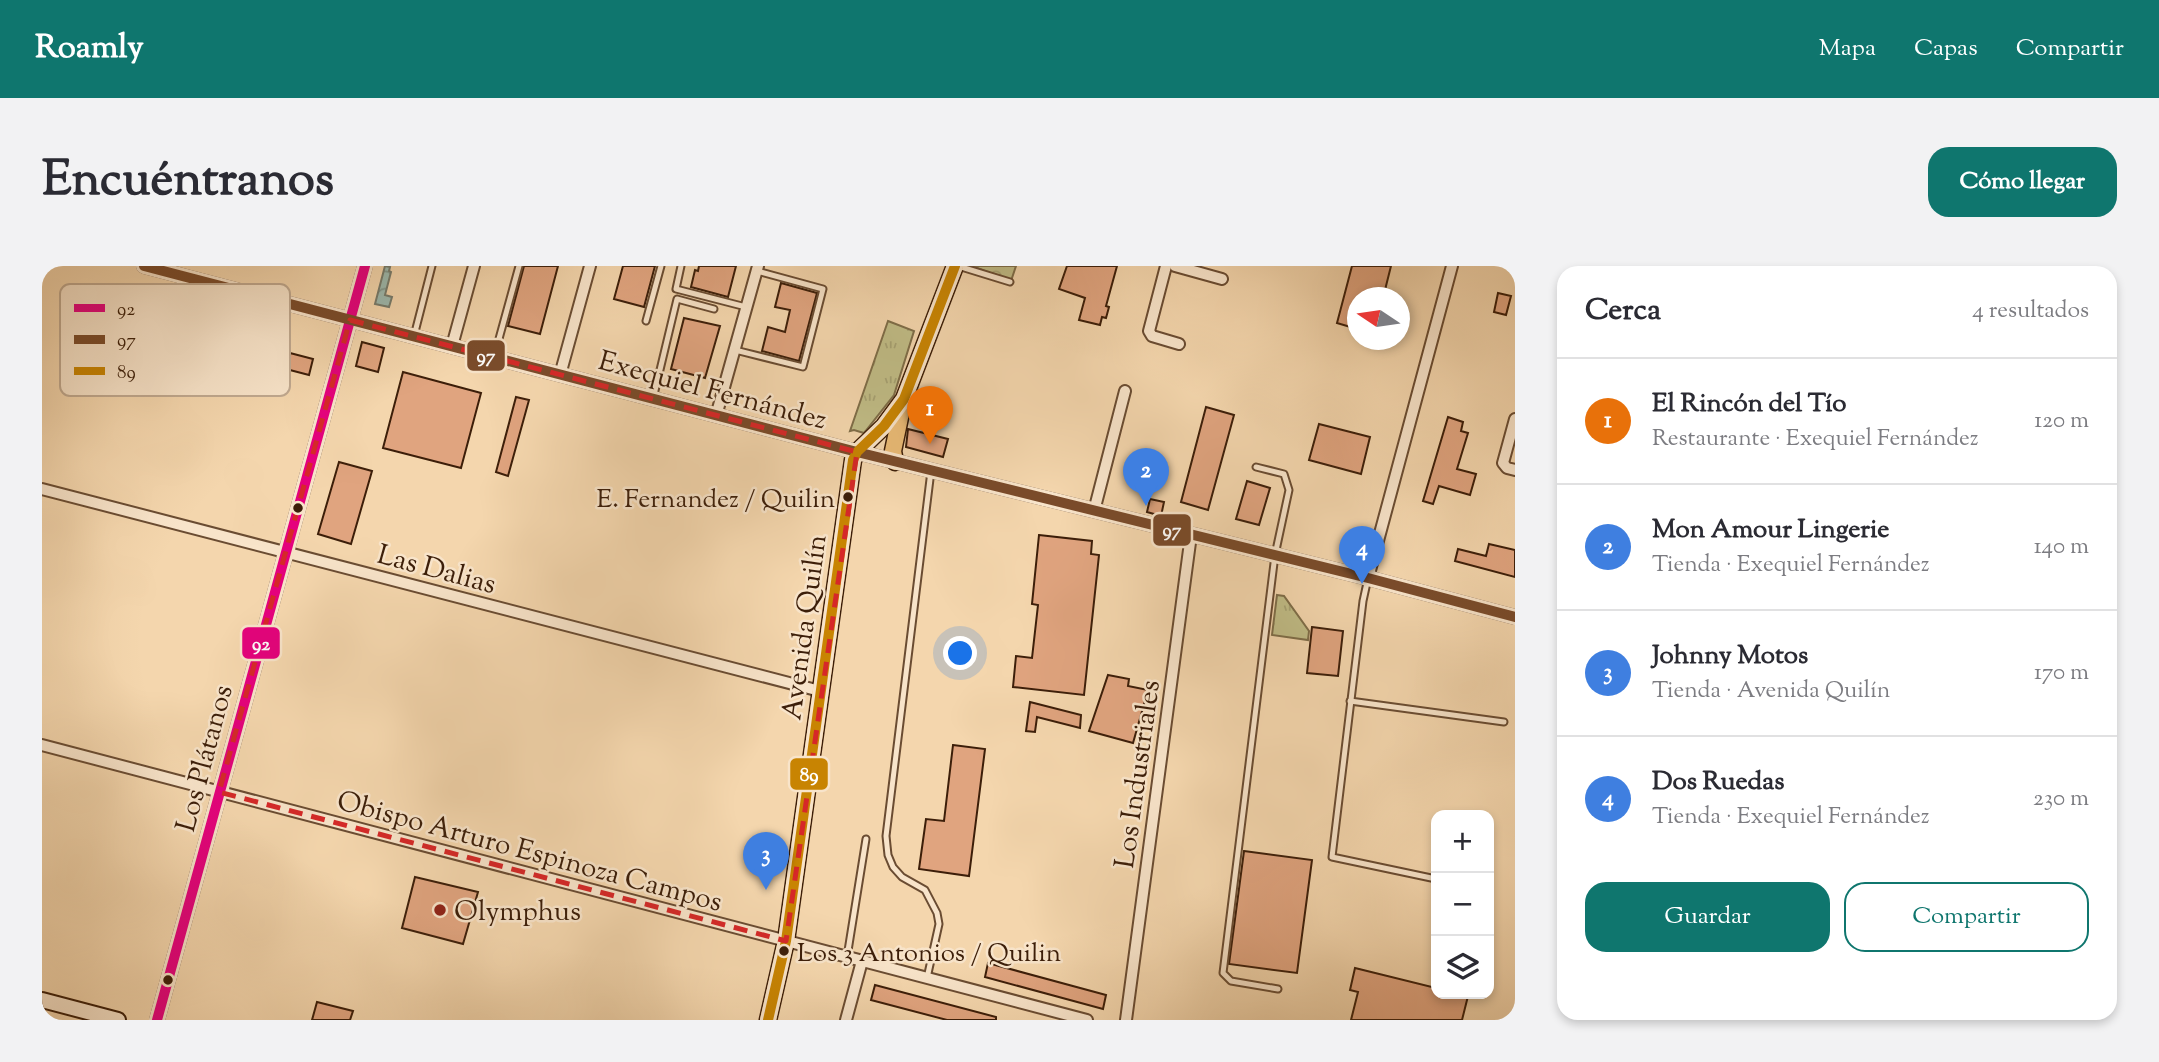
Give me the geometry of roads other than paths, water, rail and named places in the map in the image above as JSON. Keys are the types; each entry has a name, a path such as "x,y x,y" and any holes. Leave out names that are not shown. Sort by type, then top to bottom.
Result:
{"main road":[{"path":"895,462 893,451 904,398 957,266"},
{"path":"857,453 884,426 904,398"},
{"name":"Avenida Quilín","path":"768,1020 786,941 853,460 857,453"},
{"path":"42,1000 118,1020"}],"street":[{"name":"Exequiel Fernández","path":"144,266 213,284"},
{"name":"Los Plátanos","path":"157,1020 365,266"},
{"path":"452,346 474,266"},
{"path":"560,375 590,266"},
{"path":"1166,266 1149,331 1152,336 1179,344"},
{"path":"1175,266 1222,278"},
{"path":"1368,578 1452,266"},
{"path":"716,416 757,269"},
{"name":"Exequiel Fernández","path":"290,304 857,453 1368,578 1515,617"},
{"path":"1094,511 1125,391"},
{"path":"1515,419 1503,463 1507,468 1515,470"},
{"name":"Las Dalias","path":"42,489 820,691"},
{"name":"Los Industriales","path":"1126,1020 1191,535"},
{"name":"Obispo Arturo Espinoza Campos","path":"42,745 1087,1020"},
{"path":"846,1020 862,961"}],"lane":[{"path":"414,336 432,266"},
{"path":"494,357 519,266"},
{"path":"646,321 661,266"},
{"path":"681,266 676,289 746,307"},
{"path":"957,266 1010,282"},
{"path":"735,350 803,367 823,289 757,269"},
{"path":"653,399 677,299 714,309"},
{"path":"1256,467 1284,474 1289,490 1275,555 1223,973 1231,981 1278,989"},
{"path":"927,978 939,923 937,912 925,890 902,877 893,867 888,855 887,836 931,471"},
{"path":"1368,578 1350,701 1332,857 1431,878"},
{"path":"1350,701 1504,722"},
{"path":"847,957 866,839"}],"water":[{"path":"385,266 390,267 391,272 385,295 392,297 389,307 375,304"}],"place":[{"name":"El Rincón del Tío","path":"930,444"},
{"name":"E. Fernandez / Quilin","path":"848,497"},
{"name":"Mon Amour Lingerie","path":"1146,506"},
{"name":"Dos Ruedas","path":"1362,584"},
{"name":"Johnny Motos","path":"766,890"},
{"name":"Olymphus","path":"440,910"},
{"name":"Los 3 Antonios / Quilin","path":"784,951"}]}
